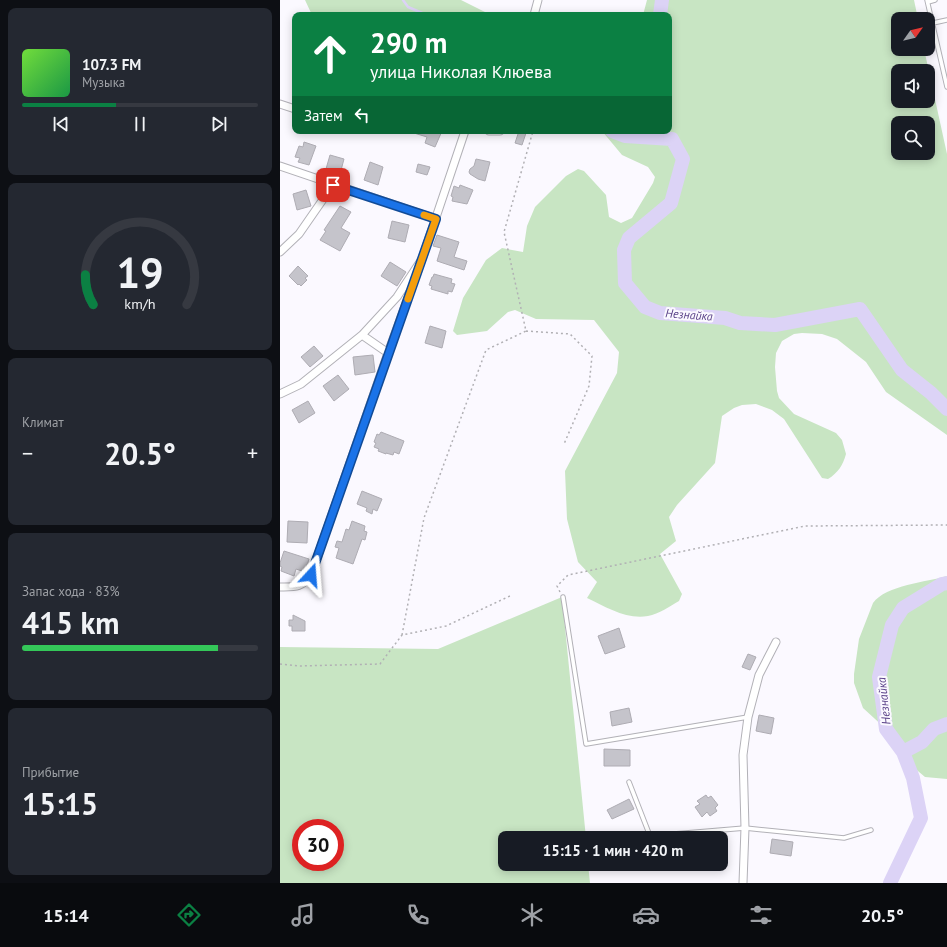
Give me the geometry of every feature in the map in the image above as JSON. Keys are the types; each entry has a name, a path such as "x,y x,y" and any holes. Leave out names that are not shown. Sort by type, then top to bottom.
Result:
{"street":[{"path":"535,12 538,0"},
{"path":"280,104 292,108"},
{"path":"280,587 298,587 306,582 311,575 436,219 464,134"},
{"path":"280,166 436,219"},
{"path":"280,252 299,234 333,185"},
{"path":"280,394 301,384 362,335 397,297 422,259"},
{"path":"362,335 388,353"},
{"path":"743,883 745,828 743,755 748,717 759,675 776,642"}],"lane":[{"path":"930,12 928,1 936,0"},
{"path":"935,23 947,20"},
{"path":"935,33 947,87"},
{"path":"563,597 586,744 748,717"},
{"path":"629,782 650,836 745,828 844,838 871,830"}],"path":[{"path":"526,331 504,232 531,134"},
{"path":"280,664 299,666 380,664 402,635 424,518 486,350 526,331 570,334 592,356 589,386 564,444"},
{"path":"563,597 558,586 568,576 804,526 947,525"},
{"path":"402,635 446,626 510,596"}],"green space":[{"path":"305,0 461,0 485,12 311,12"},
{"path":"647,0 914,0 917,12 891,12 891,56 926,56 927,64 891,64 891,108 935,108 935,99 947,154 947,435 886,392 866,362 837,339 822,334 802,333 794,334 782,341 776,353 775,367 779,398 794,414 836,433 842,440 846,454 842,465 835,474 828,479 822,478 784,419 772,410 756,404 742,405 734,408 722,416 715,463 677,505 669,517 676,541 660,554 682,594 679,601 664,610 656,614 640,617 617,612 587,598 597,582 578,562 567,519 565,471 617,373 619,352 594,320 536,319 515,310 508,312 487,331 457,335 453,331 463,298 486,260 502,248 523,252 527,226 535,207 566,176 578,169 584,171 606,195 609,217 621,223 632,218 653,183 655,177 648,167 622,155 604,134 672,134 672,12 644,12"},
{"path":"947,576 947,779 925,777 899,755 886,729 863,708 854,683 854,674 859,639 873,603 887,592 897,588"},
{"path":"562,597 585,831 498,831 498,871 589,871 590,883 280,883 280,647 438,649"}],"building":[{"path":"417,134 441,134 435,147 425,143 427,137"},
{"path":"518,134 526,134 522,145 515,143"},
{"path":"304,142 316,146 309,165 298,162 300,158 295,157 299,146 303,147"},
{"path":"330,155 344,159 340,174 326,169"},
{"path":"476,159 490,162 485,181 478,179 469,172 474,166"},
{"path":"370,162 383,167 378,185 364,180"},
{"path":"418,164 430,167 427,175 416,172"},
{"path":"460,185 473,190 467,204 452,201 453,197 451,196 454,186 459,188"},
{"path":"306,190 311,206 297,210 293,194"},
{"path":"340,206 351,212 341,228 350,233 340,251 320,240 326,231 324,230"},
{"path":"392,221 409,225 405,242 388,238"},
{"path":"437,235 459,242 454,257 467,261 464,270 437,261 441,248 433,246"},
{"path":"390,262 406,272 397,286 381,276"},
{"path":"298,266 308,276 305,278 307,280 301,286 289,276"},
{"path":"434,274 452,279 451,283 455,284 452,292 448,291 448,294 431,289 432,286 429,285"},
{"path":"430,326 446,331 442,348 425,343"},
{"path":"314,346 323,356 310,367 301,357"},
{"path":"373,355 375,372 355,375 353,357"},
{"path":"338,375 349,389 334,401 323,386"},
{"path":"308,401 315,413 299,423 292,410"},
{"path":"381,432 404,441 399,454 394,452 393,455 386,454 378,451 379,449 374,447 377,434 379,435"},
{"path":"362,491 382,499 377,511 373,509 372,514 366,511 367,508 357,504"},
{"path":"288,521 308,522 307,543 287,542"},
{"path":"352,521 365,526 364,531 367,532 365,540 362,539 353,564 336,558 339,548 335,547 337,541 342,542 346,529 349,530"},
{"path":"284,551 309,559 305,572 296,569 294,576 281,571 282,567 280,566 280,563"},
{"path":"293,615 305,621 305,631 292,631 292,626 289,626 289,620 293,620"},
{"path":"619,628 625,647 605,654 598,636"},
{"path":"748,654 756,657 750,670 742,667"},
{"path":"629,708 632,722 612,726 610,712"},
{"path":"759,715 774,718 771,734 756,731"},
{"path":"604,749 630,750 630,766 604,766"},
{"path":"706,795 708,798 711,796 718,805 715,808 717,811 710,816 707,812 702,817 695,807 700,804 697,801"},
{"path":"629,799 634,809 612,819 607,810"},
{"path":"772,839 793,842 791,856 770,853"}],"waterway":[{"path":"403,0 408,7 420,12"},
{"name":"Незнайка","path":"660,12 662,0"},
{"name":"Незнайка","path":"620,134 625,136 672,139 683,159 671,203 629,238 624,250 625,283 645,307 660,313 725,318 740,323 775,325 860,309 902,370 931,393 947,409"},
{"name":"Незнайка","path":"890,883 921,818 913,778 903,752 886,729 879,677 892,625 903,608 942,584 947,583"},
{"path":"903,752 922,742 934,729 947,724"}],"slow traffic":[{"path":"408,299 436,219 424,215"}],"route":[{"path":"311,575 436,219 333,185"}]}
